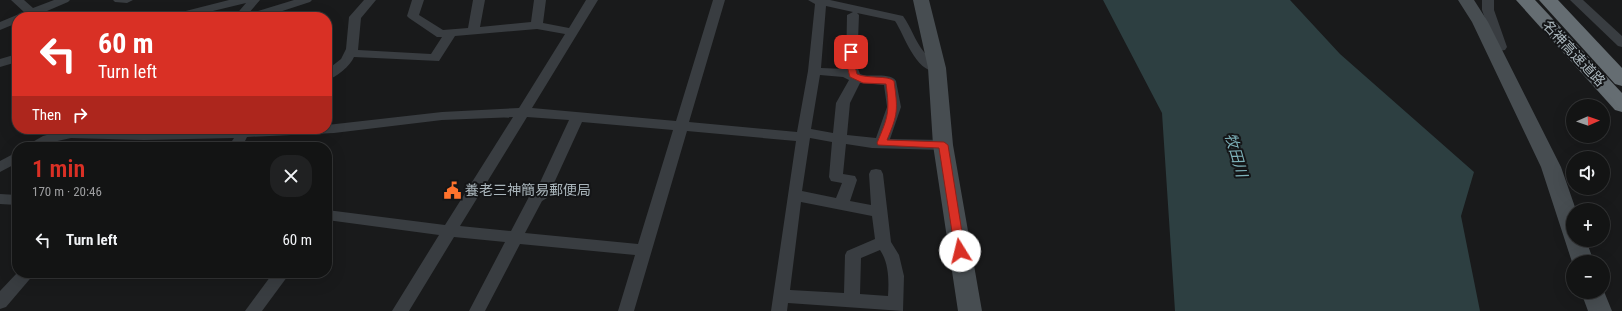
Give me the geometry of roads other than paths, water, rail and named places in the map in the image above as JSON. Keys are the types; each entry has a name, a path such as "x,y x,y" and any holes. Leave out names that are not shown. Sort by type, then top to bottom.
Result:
{"highway":[{"name":"名神高速道路","path":"1526,0 1622,105"},
{"name":"名神高速道路","path":"1548,0 1622,80"}],"street":[{"path":"18,0 27,12"},
{"path":"38,12 64,0"},
{"path":"119,0 126,0"},
{"path":"194,12 243,0"},
{"path":"267,12 306,0"},
{"path":"332,72 346,61 352,49 355,17 370,0"},
{"path":"418,0 414,16 441,34 537,25 573,32"},
{"path":"473,31 479,0"},
{"path":"537,25 540,0"},
{"path":"400,311 592,0"},
{"path":"626,311 719,0"},
{"path":"921,0 937,68 944,145 970,311"},
{"path":"1466,0 1480,22 1551,167 1566,212"},
{"path":"1488,0 1487,4 1500,38 1501,47 1492,48"},
{"path":"1576,0 1622,43"},
{"path":"876,174 883,242 891,254 898,292 896,307 863,302 844,304 780,304 794,195 814,71 818,1 899,18 919,56 927,64 937,68"},
{"path":"254,12 258,3"},
{"path":"246,12 258,3"},
{"path":"841,204 850,180 836,177 838,137 843,103 855,80 851,66 853,15"},
{"path":"0,26 12,21"},
{"path":"350,53 435,58 452,33"},
{"path":"0,63 12,59"},
{"path":"814,71 845,72 863,80 890,81 894,107 891,119 881,143"},
{"path":"332,129 449,115 524,112 682,126 838,137 881,143 944,145"},
{"path":"477,311 536,197 542,194 545,189 577,117"},
{"path":"44,142 68,134"},
{"path":"138,142 145,134"},
{"path":"0,167 12,160"},
{"path":"794,195 879,212"},
{"path":"0,199 12,200"},
{"path":"332,216 450,231 643,250"},
{"path":"844,304 853,255 883,242"},
{"path":"0,302 22,278"},
{"path":"253,311 278,278"},
{"path":"1596,299 1600,311"}],"water":[{"name":"牧田川","path":"1103,0 1290,0 1340,54 1474,172 1461,216 1480,311 1175,311 1162,113"}],"place":[{"name":"養老三神簡易郵便局","path":"452,190"}]}
